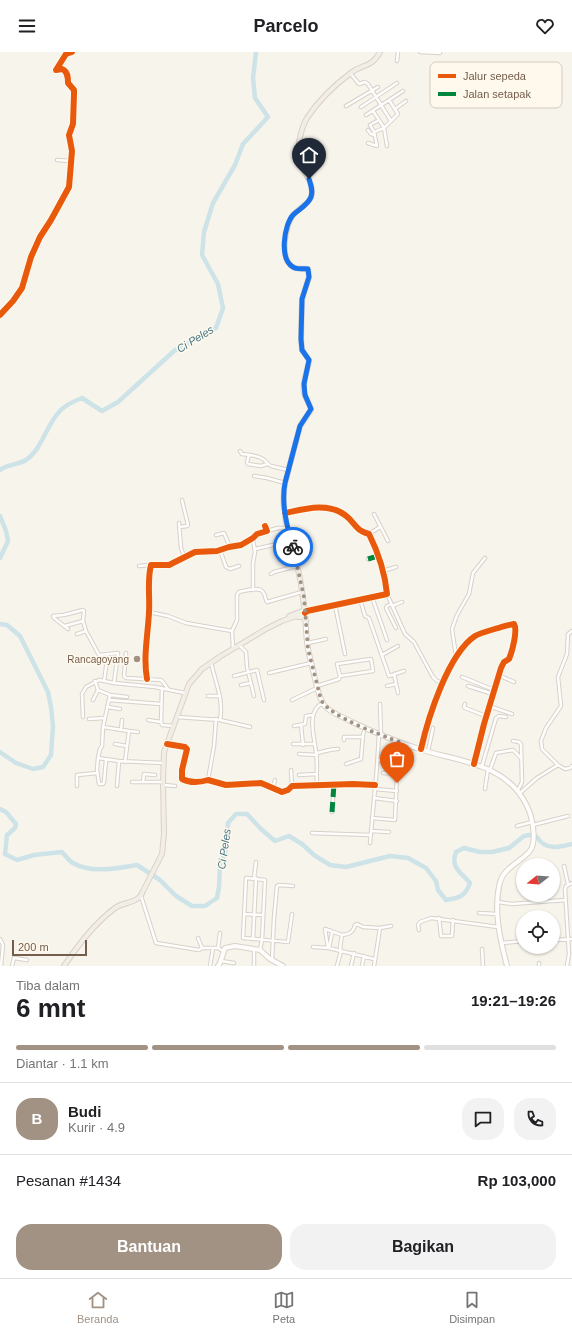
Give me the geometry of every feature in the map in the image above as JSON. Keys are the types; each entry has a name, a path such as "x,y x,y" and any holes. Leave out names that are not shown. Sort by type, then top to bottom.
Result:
{"main road":[{"path":"380,52 373,62 350,73 328,93 311,112 304,124 298,152 299,163 310,182 312,196 289,221 286,232 285,252 289,263 292,266 308,269 309,271 309,277 302,299 301,339 302,350 309,360 304,384 305,395 311,409 300,426 285,483 285,514 306,612 311,663 323,703 333,712 380,735 489,769 508,781 519,791 528,807 533,826 530,851 504,875 501,881 498,902 498,927 507,966"},
{"path":"296,615 304,602"},
{"path":"64,966 84,937 93,927 118,906 136,900 141,896 160,861 164,846 164,752 185,694 191,682 202,669 233,648 282,621 306,612"},
{"path":"296,615 303,617 306,621"},
{"path":"220,964 225,948 232,946 260,950 272,960 284,966"}],"street":[{"path":"0,315 13,301 22,288 31,257 40,237 69,187 72,151 69,135 73,124 74,90 69,85 66,72 62,69 56,70 66,54 72,52"},
{"path":"397,61 398,52"},
{"path":"420,52 440,53"},
{"path":"350,73 359,84 366,82 391,121"},
{"path":"361,107 397,83"},
{"path":"346,106 378,87"},
{"path":"366,115 403,90"},
{"path":"375,134 398,114 389,100"},
{"path":"395,109 406,101"},
{"path":"373,111 383,127 387,146"},
{"path":"368,143 377,146 375,134 370,125 379,120"},
{"path":"368,130 371,134 375,134"},
{"path":"57,160 71,161"},
{"path":"240,451 242,454 264,459 267,464"},
{"path":"249,455 247,462 248,464 260,466 267,464 289,470"},
{"path":"254,476 285,483"},
{"path":"180,527 188,526 188,519 182,500"},
{"path":"285,514 315,508 330,508 345,514 355,527 362,532 369,534 380,527"},
{"path":"374,514 388,541"},
{"path":"179,523 181,548 184,556"},
{"path":"265,526 267,531"},
{"path":"139,566 169,565 184,556 195,552 217,551 230,546 241,545 257,534 278,528 287,528"},
{"path":"216,535 224,533 230,546"},
{"path":"369,534 383,571 386,594 405,634 414,642 433,677 437,681 444,683"},
{"path":"253,538 255,549 253,563 253,590"},
{"path":"255,549 291,541"},
{"path":"220,550 226,567 230,569 239,566"},
{"path":"368,559 378,556"},
{"path":"456,656 452,629 457,615 469,594 473,573 485,558"},
{"path":"147,679 146,636 149,612 149,582 151,566"},
{"path":"271,574 297,566"},
{"path":"383,571 396,566"},
{"path":"233,648 232,630 238,620 238,593 253,590 262,591 267,602 302,592"},
{"path":"306,612 386,594"},
{"path":"372,597 388,640"},
{"path":"360,599 366,616 369,618 389,676 404,671"},
{"path":"396,628 386,608 387,606 402,602"},
{"path":"335,605 345,654"},
{"path":"68,629 53,616 83,610 86,631 99,655 118,654 114,683"},
{"path":"149,612 168,616 186,623 232,630"},
{"path":"65,626 84,621"},
{"path":"421,749 428,719 456,656 470,640 478,634 514,624 516,628 512,652 509,659 504,662 498,675 474,764"},
{"path":"77,634 86,631"},
{"path":"572,631 568,634 567,654 558,677 561,706 546,728 541,740 542,749 558,765 565,769 572,766"},
{"path":"308,643 326,639"},
{"path":"239,645 246,652 248,672 254,696"},
{"path":"382,655 398,646"},
{"path":"126,653 124,676 162,681 168,690"},
{"path":"104,681 108,654"},
{"path":"292,700 300,698 317,687 339,679 340,676 373,671 371,659 337,664 336,666 340,676"},
{"path":"211,662 222,708 220,720"},
{"path":"269,673 311,663"},
{"path":"234,676 257,670 264,700"},
{"path":"394,674 398,693"},
{"path":"498,675 514,682"},
{"path":"462,677 494,690"},
{"path":"83,717 82,694 86,688 95,682 104,681 137,684 185,694"},
{"path":"94,700 98,690 95,682"},
{"path":"241,685 251,683"},
{"path":"387,686 396,684"},
{"path":"468,686 493,694"},
{"path":"162,688 162,726 174,726"},
{"path":"98,690 110,695 127,697"},
{"path":"106,760 103,784 98,783 98,758 102,746 104,718 108,708 110,695"},
{"path":"208,696 220,696"},
{"path":"109,700 161,704"},
{"path":"317,785 317,754 314,744 313,715 317,706 323,703"},
{"path":"370,842 380,735 380,704"},
{"path":"466,704 464,707 465,708 486,716"},
{"path":"489,706 512,714"},
{"path":"108,708 120,709"},
{"path":"294,726 305,724 306,715 313,715"},
{"path":"482,766 496,718 500,716 506,717"},
{"path":"89,719 104,718"},
{"path":"177,718 216,719 250,727"},
{"path":"208,780 214,746 216,719"},
{"path":"121,730 122,720"},
{"path":"148,720 161,722"},
{"path":"301,725 303,744"},
{"path":"103,727 138,732"},
{"path":"346,764 361,759 365,728"},
{"path":"428,751 433,728"},
{"path":"125,762 129,731"},
{"path":"344,740 344,737 363,737"},
{"path":"513,741 521,744 522,782 519,791"},
{"path":"372,818 395,820 397,801 397,770 400,742"},
{"path":"115,744 127,746"},
{"path":"167,744 185,747 187,749 182,770 183,780 196,782 208,780 226,785 258,782 282,792 288,790 292,786 334,784 375,787 397,791"},
{"path":"293,744 314,744"},
{"path":"299,754 317,754 327,749 338,748"},
{"path":"485,789 489,769 496,753 513,750 521,759"},
{"path":"397,770 406,770 408,758 398,755"},
{"path":"98,758 125,762 163,763"},
{"path":"377,760 398,762"},
{"path":"116,786 118,761"},
{"path":"519,791 558,765"},
{"path":"291,770 292,786"},
{"path":"77,786 77,775 97,773"},
{"path":"383,773 397,774"},
{"path":"143,782 144,774 155,774"},
{"path":"299,775 316,774"},
{"path":"273,787 275,780"},
{"path":"132,782 163,783 175,786"},
{"path":"332,812 334,784"},
{"path":"374,798 397,801"},
{"path":"517,826 533,826 568,816"},
{"path":"371,831 390,832"},
{"path":"312,833 370,835"},
{"path":"253,939 256,862"},
{"path":"564,866 568,884 565,889 569,954 567,966"},
{"path":"260,950 262,940 265,880 255,878 246,879 242,938 262,940 288,941 292,914"},
{"path":"568,884 572,883"},
{"path":"272,960 278,886 293,886"},
{"path":"141,896 156,943 199,950 202,948 218,948 223,951"},
{"path":"498,902 512,904 566,900"},
{"path":"479,913 498,914"},
{"path":"244,914 263,915"},
{"path":"419,930 418,925 422,920 431,918 498,927"},
{"path":"439,918 441,936 452,936 453,920"},
{"path":"329,948 325,929 342,935 353,931 355,925 357,924 363,927 380,928 391,926"},
{"path":"374,966 380,928"},
{"path":"329,948 333,932"},
{"path":"218,948 220,933"},
{"path":"337,966 341,951 342,935"},
{"path":"198,938 202,948"},
{"path":"0,939 3,945 1,966"},
{"path":"560,940 572,939"},
{"path":"501,944 516,942"},
{"path":"313,947 329,948 354,953 375,960"},
{"path":"210,966 213,948"},
{"path":"254,949 254,966"},
{"path":"482,949 483,966"},
{"path":"351,966 354,953"},
{"path":"362,966 364,956"},
{"path":"12,966 14,958 27,960"},
{"path":"220,964 234,963"}],"waterway":[{"name":"Ci Peles","path":"0,470 26,460 36,450 55,418 67,405 82,398 102,411 118,402 174,351 216,328 223,308 218,284 202,255 204,232 213,203 235,165 243,144 268,117 255,98 253,78 256,52"},
{"name":"Ci Peles","path":"0,516 8,541 0,558"},
{"name":"Ci Peles","path":"0,624 7,625 20,636 48,692 53,726 51,755 43,767 33,769 16,763 0,752"},
{"name":"Ci Peles","path":"0,809 6,812 16,824 15,828 7,835 5,854 17,860 34,855 62,852 73,863 96,869 113,869 137,865 160,880 176,896 192,906 205,906 217,898 220,865 225,853 228,823 236,814 247,814 275,841 289,836 330,865 346,867 390,856 408,858 426,868 436,881 438,890 446,900 464,894 470,883 457,869 454,862 456,852 464,848 480,852 492,852 509,848 524,836 529,835 537,837 548,846 558,847 572,844"}],"marked path":[{"path":"368,559 378,556"},
{"path":"332,812 334,784"}],"cycle path":[{"path":"0,315 13,301 22,288 31,257 40,237 69,187 72,151 69,135 73,124 74,90 68,83 65,71 62,69 56,70 66,54 72,52"},
{"path":"285,513 308,508 324,508 338,511 345,515 358,529 369,534 378,555 385,578 387,594 307,611 305,613"},
{"path":"147,679 146,654 149,612 149,577 151,565 169,565 195,552 217,551 241,545 257,534 267,531 265,526"},
{"path":"421,749 440,688 456,657 465,645 475,636 514,624 515,636 512,651 509,659 504,662 501,668 484,724 474,764"},
{"path":"167,744 185,747 187,749 182,770 182,779 191,782 208,780 226,785 261,783 282,792 288,790 292,786 353,784 375,785"}],"way so far":[{"path":"293,547 304,597 308,649 321,700 327,708 333,712 365,728 400,742 397,783"}],"place":[{"name":"Rancagoyang","path":"137,659"}],"route":[{"path":"293,547 287,528 284,492 300,426 311,409 305,395 304,384 304,378 309,360 301,348 302,299 310,274 308,269 294,268 289,263 285,252 285,240 290,219 307,203 312,196 309,179"}]}
